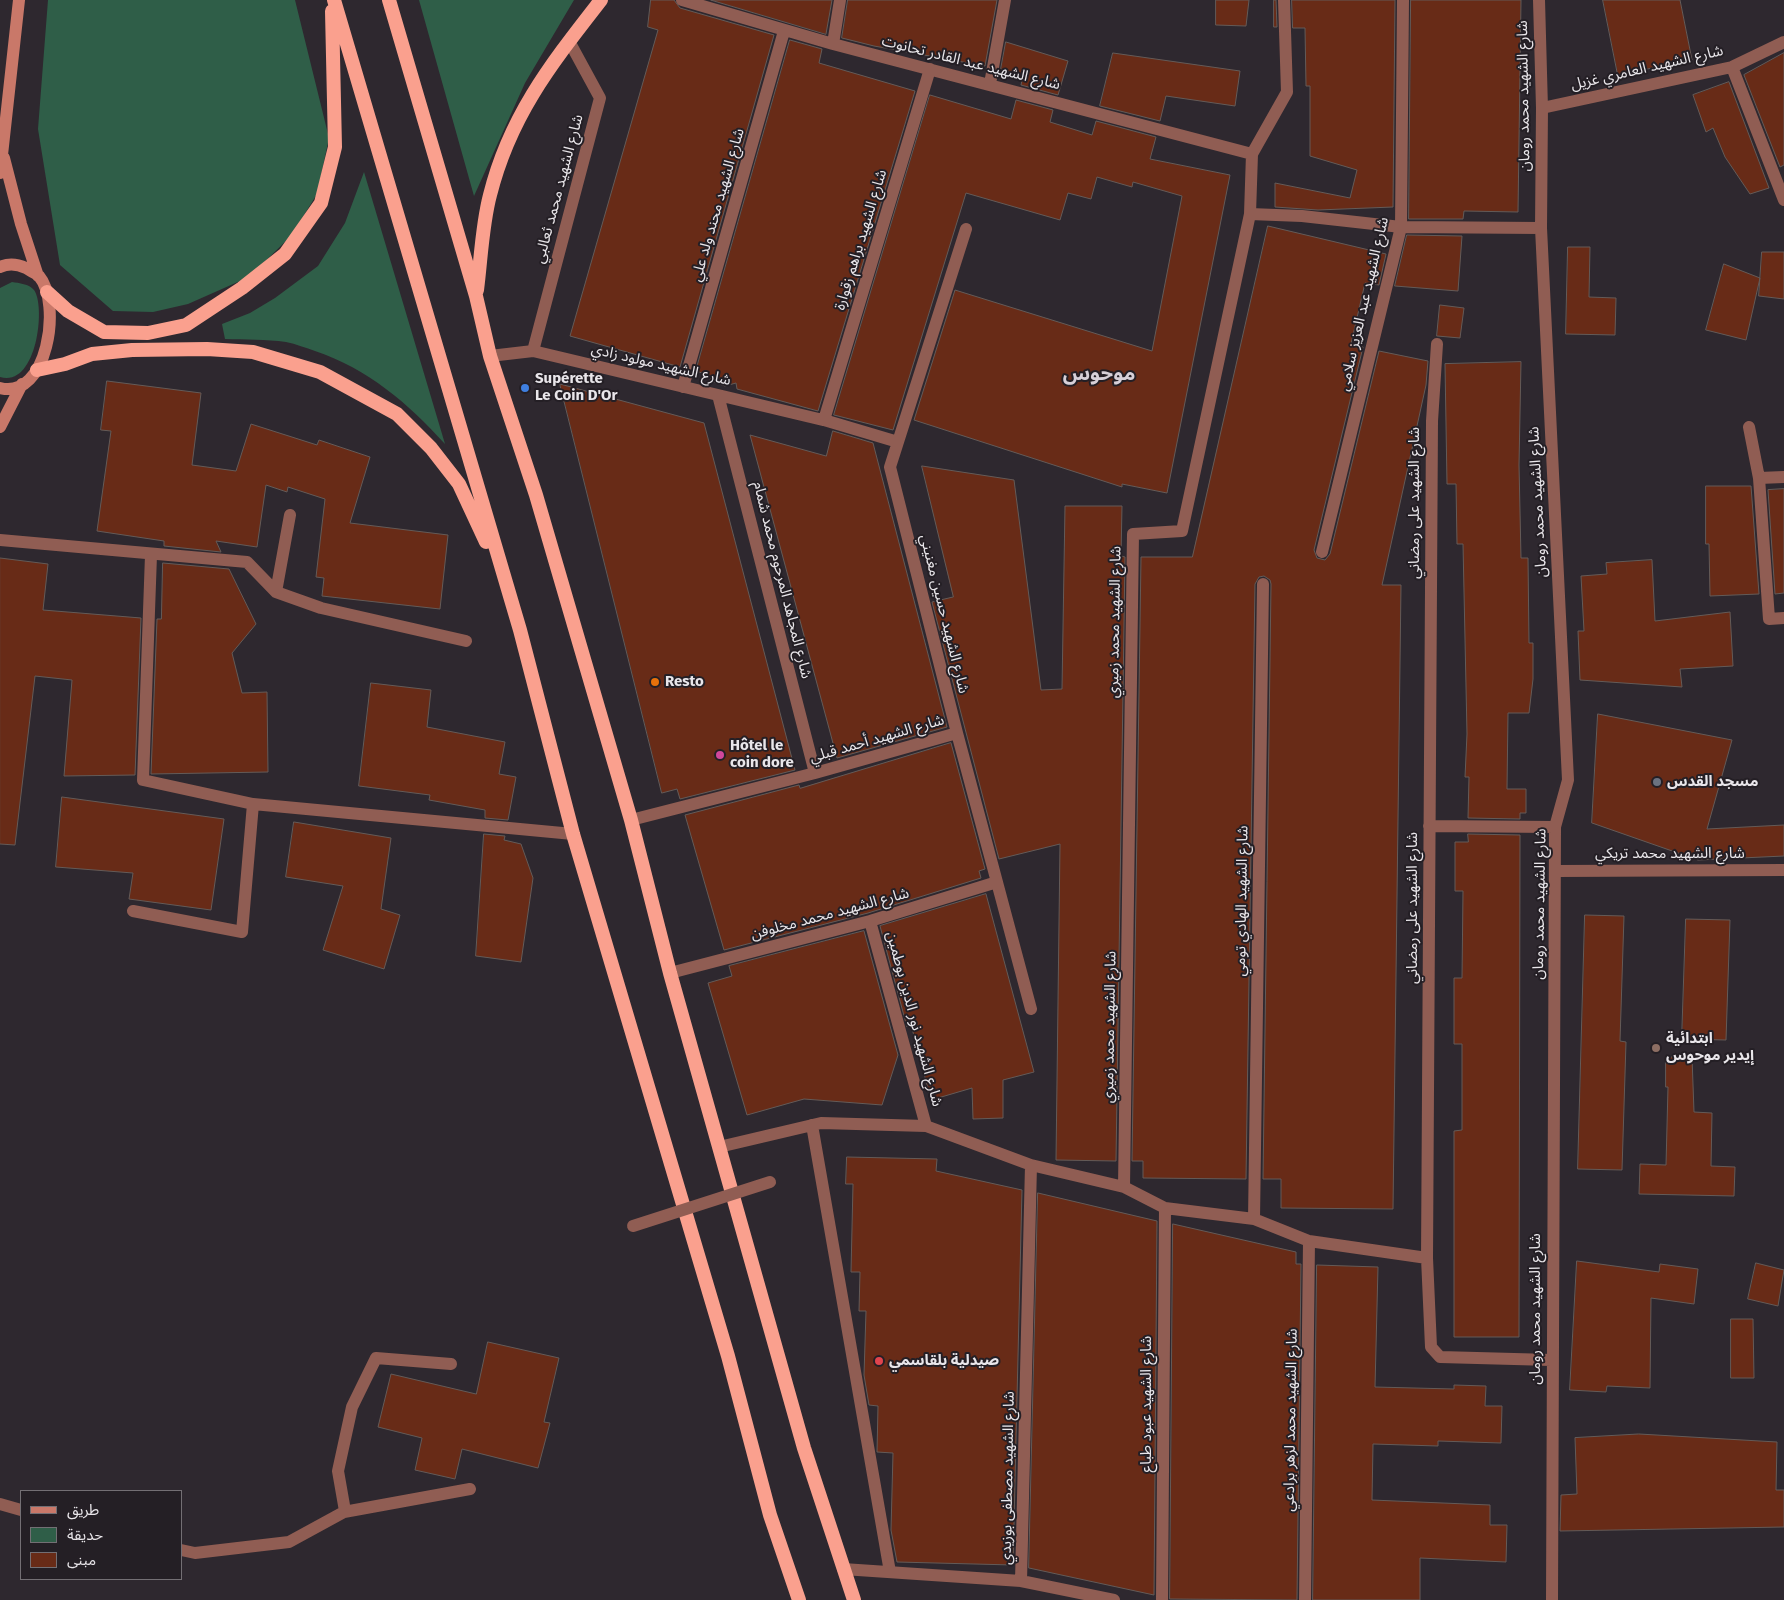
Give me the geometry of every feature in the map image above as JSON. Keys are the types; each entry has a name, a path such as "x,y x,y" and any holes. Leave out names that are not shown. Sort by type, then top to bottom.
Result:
{"highway":[{"path":"47,292 68,311 104,332 148,333 186,325 242,288 284,254 321,203 335,147 333,0"},
{"path":"333,0 520,630 573,834 728,1356 770,1515 798,1600"},
{"path":"389,0 476,296 490,356 536,495 631,820 670,973 804,1448 854,1600"},
{"path":"476,296 490,196 514,128 540,80 601,0"},
{"path":"37,370 65,364 92,354 132,350 207,349 253,352 293,362 320,372 397,414 431,448 459,484 487,544 520,630"}],"main road":[{"path":"0,173 19,0"},
{"path":"0,427 22,384 37,370 44,357 50,316 47,292 38,276 23,232 3,152"},
{"path":"0,267 13,264 38,276"},
{"path":"0,388 6,390 22,384"}],"street":[{"name":"شارع الشهيد عبد القادر تحانوت","path":"682,0 784,31 1252,154"},
{"path":"833,44 840,0"},
{"path":"990,84 1005,0"},
{"name":"شارع الشهيد محمد زميري","path":"1124,1187 1133,534 1182,532 1250,214 1252,154 1287,92 1284,0"},
{"name":"شارع الشهيد عبد العزيز سلامي","path":"1322,552 1401,227 1403,0"},
{"name":"شارع الشهيد محمد رومان","path":"1539,0 1542,108 1541,228 1568,780 1556,827 1551,1360 1552,1600"},
{"name":"شارع الشهيد محند ولد علي","path":"683,387 784,31"},
{"name":"شارع الشهيد محمد ثعالبي","path":"533,351 600,98 569,41"},
{"name":"شارع الشهيد العامري غزيل","path":"1542,108 1732,67 1784,42"},
{"path":"1732,67 1784,200"},
{"name":"شارع الشهيد براهم زقوارة","path":"824,420 930,69"},
{"path":"1250,214 1302,216 1401,227 1541,228"},
{"name":"شارع الشهيد حسين مغنيني","path":"966,229 890,467 957,733 1031,1009"},
{"name":"شارع الشهيد على رمضاني","path":"1437,344 1432,421 1429,826 1427,1258 1431,1347 1440,1356 1551,1360"},
{"name":"شارع الشهيد مولود زادي","path":"490,356 533,351 824,420 898,442"},
{"name":"شارع المجاهد المرحوم محمد شمام","path":"718,395 815,773"},
{"path":"1749,428 1759,478 1769,618 1784,618"},
{"path":"1759,478 1784,477"},
{"path":"276,592 290,515"},
{"path":"0,540 150,555 247,562 276,592 321,608 466,641"},
{"path":"150,555 143,780 253,804 573,834"},
{"name":"شارع الشهيد الهادي تومي","path":"1254,1219 1263,584"},
{"name":"شارع الشهيد أحمد قبلي","path":"631,820 815,773 957,733"},
{"path":"133,911 242,932 253,804"},
{"path":"1429,826 1556,827"},
{"name":"شارع الشهيد محمد تريكي","path":"1556,871 1784,870"},
{"name":"شارع الشهيد محمد مخلوفن","path":"670,973 870,921 997,882"},
{"name":"شارع الشهيد نور الدين بوطمين","path":"870,921 926,1126"},
{"path":"719,1147 821,1123 926,1126 1031,1165 1124,1187 1165,1208 1254,1219 1309,1241 1427,1258"},
{"path":"812,1125 890,1572"},
{"name":"شارع الشهيد مصطفى بوزيدي","path":"1022,1581 1031,1165"},
{"path":"633,1226 770,1182"},
{"name":"شارع الشهيد عبود طباع","path":"1162,1600 1165,1208"},
{"name":"شارع الشهيد محمد لزهر برادعي","path":"1305,1600 1309,1241"},
{"path":"346,1511 338,1472 352,1407 376,1358 451,1364"},
{"path":"182,1550 195,1553 290,1542 346,1511 470,1489"},
{"path":"0,1504 20,1510"},
{"path":"844,1568 1022,1581 1114,1600"}],"green space":[{"path":"48,0 295,0 329,138 317,194 291,236 249,277 188,304 153,312 113,311 60,265 38,129"},
{"path":"419,0 574,0 525,83 474,196"},
{"path":"364,172 445,444 402,401 370,378 334,358 286,342 225,339 222,324 250,313 275,298 318,266 345,223"},
{"path":"12,282 27,285 34,290 38,299 38,327 30,359 23,370 13,377 0,377 0,288"}],"building":[{"path":"651,0 674,0 680,8 774,35 680,367 570,336 658,30 648,27"},
{"path":"711,0 832,0 826,34"},
{"path":"848,0 997,0 985,66 874,46 842,38"},
{"path":"1216,0 1249,0 1246,26 1216,25"},
{"path":"1274,0 1276,0 1277,27 1274,27"},
{"path":"1292,0 1395,0 1393,207 1318,210 1275,207 1275,183 1350,198 1357,170 1310,156 1310,86 1306,86 1305,28 1293,28"},
{"path":"1411,0 1521,0 1518,212 1464,211 1463,219 1409,219"},
{"path":"1603,0 1680,0 1692,60 1618,75"},
{"path":"790,40 822,49 819,63 915,91 818,411 737,389 736,383 725,386 710,381 711,376 696,371"},
{"path":"1006,42 1068,61 1058,95 1021,85 1023,76 1001,69"},
{"path":"1113,53 1240,71 1235,106 1166,96 1160,121 1100,106"},
{"path":"1784,53 1784,165 1780,167 1744,75"},
{"path":"1729,82 1769,188 1750,194 1725,157 1713,128 1706,132 1693,95"},
{"path":"930,95 1011,119 1016,100 1053,110 1050,122 1092,135 1096,121 1156,137 1150,159 1230,175 1167,493 1122,484 1122,487 914,420 955,290 1152,351 1182,196 1133,182 1132,187 1097,177 1091,199 1068,193 1060,220 966,193 893,430 834,415"},
{"path":"1268,226 1386,254 1379,285 1365,283 1351,344 1363,347 1314,550 1317,558 1325,560 1330,554 1379,351 1428,361 1426,385 1382,585 1401,585 1393,1209 1281,1208 1281,1179 1263,1179 1271,584 1270,580 1264,576 1259,577 1255,584 1246,1179 1143,1178 1143,1161 1132,1161 1141,557 1192,557"},
{"path":"1407,235 1462,236 1458,291 1395,286"},
{"path":"1568,247 1590,247 1589,297 1616,298 1615,335 1566,334"},
{"path":"1762,252 1784,252 1784,299 1759,296"},
{"path":"1724,264 1760,278 1746,340 1706,330"},
{"path":"1440,305 1464,308 1460,338 1437,336"},
{"path":"1521,362 1519,465 1521,558 1528,558 1529,643 1533,643 1533,679 1529,713 1508,713 1507,789 1526,789 1526,813 1520,813 1520,819 1468,818 1469,777 1465,777 1467,734 1463,544 1457,544 1456,484 1447,484 1445,364"},
{"path":"107,381 201,393 192,465 236,471 251,424 317,445 319,440 370,457 350,523 448,535 440,609 322,596 324,578 316,577 325,499 288,487 287,492 266,485 257,547 216,541 221,552 164,546 164,541 97,531 111,431 101,430"},
{"path":"560,384 704,423 795,770 680,799 677,789 662,793"},
{"path":"833,431 873,443 947,727 837,758 750,435 826,456"},
{"path":"922,466 1014,480 1041,690 1062,689 1065,506 1122,506 1121,556 1125,557 1116,1161 1056,1160 1060,844 999,859 932,602 953,597"},
{"path":"1706,486 1751,486 1759,594 1710,596 1709,544 1706,544"},
{"path":"1784,489 1784,593 1775,594 1768,490"},
{"path":"0,558 48,564 43,610 141,618 135,775 64,776 72,680 35,676 15,845 0,844"},
{"path":"1652,560 1655,621 1730,612 1733,666 1680,669 1682,687 1580,680 1578,631 1584,631 1581,576 1607,574 1606,563"},
{"path":"163,563 229,569 256,624 232,653 242,693 267,692 268,772 151,774 157,619 161,619"},
{"path":"371,683 431,690 427,727 505,742 499,774 516,777 508,820 485,818 485,810 429,800 430,795 359,786"},
{"name":"مسجد القدس","path":"1598,714 1732,740 1707,829 1784,825 1784,856 1698,860 1592,823"},
{"path":"951,743 985,869 979,871 981,878 868,913 724,950 685,815 799,785 800,788"},
{"path":"62,797 224,819 211,910 129,899 133,873 56,867"},
{"path":"294,822 391,838 381,909 400,915 384,969 323,950 343,886 286,877"},
{"path":"484,834 505,836 504,840 521,844 533,878 521,962 476,956"},
{"path":"1468,834 1520,835 1519,1337 1454,1337 1454,1131 1462,1130 1462,1044 1454,1044 1454,978 1462,978 1463,891 1455,891 1455,842 1468,842"},
{"path":"986,894 1034,1072 1003,1080 1003,1118 973,1119 972,1088 931,1100 910,1021 907,1027 880,926"},
{"path":"1585,915 1624,916 1620,1041 1626,1042 1622,1170 1578,1169"},
{"path":"1686,919 1730,920 1726,1040 1682,1039"},
{"path":"864,931 898,1055 882,1105 804,1099 747,1115 708,983 732,976 729,966"},
{"path":"1666,1057 1692,1057 1694,1112 1712,1113 1711,1166 1735,1167 1734,1196 1639,1194 1640,1164 1666,1165 1668,1087 1666,1087"},
{"path":"847,1157 937,1159 936,1171 1022,1190 1013,1565 897,1562 891,1530 893,1453 877,1452 878,1406 869,1405 864,1375 866,1311 859,1311 860,1272 851,1272 853,1184 846,1184"},
{"path":"1038,1193 1157,1221 1154,1595 1029,1568"},
{"path":"1173,1224 1296,1252 1296,1264 1301,1264 1297,1600 1170,1599"},
{"path":"1577,1261 1659,1272 1660,1264 1698,1269 1694,1304 1651,1298 1650,1388 1607,1386 1606,1392 1570,1390"},
{"path":"1756,1263 1784,1270 1778,1306 1748,1299"},
{"path":"1317,1265 1378,1267 1375,1387 1454,1389 1454,1385 1486,1386 1485,1406 1502,1406 1501,1443 1438,1441 1438,1446 1373,1444 1372,1500 1490,1505 1490,1525 1507,1525 1506,1562 1420,1558 1420,1600 1313,1600"},
{"path":"1731,1319 1753,1319 1754,1378 1731,1378"},
{"path":"488,1342 559,1358 544,1422 550,1423 538,1468 462,1449 455,1479 415,1470 422,1438 378,1427 391,1374 476,1394"},
{"path":"1639,1434 1777,1442 1776,1490 1784,1490 1784,1527 1560,1531 1561,1495 1577,1494 1575,1438"}],"place":[{"name":"Supérette Le Coin D'Or","path":"525,388"},
{"name":"Resto","path":"655,682"},
{"name":"Hôtel le coin dore","path":"720,755"},
{"name":"مسجد القدس","path":"1657,782"},
{"name":"ابتدائية إيدير موحوس","path":"1656,1048"},
{"name":"صيدلية بلقاسمي","path":"879,1361"}],"district":[{"name":"موحوس","path":"1099,374"}]}
